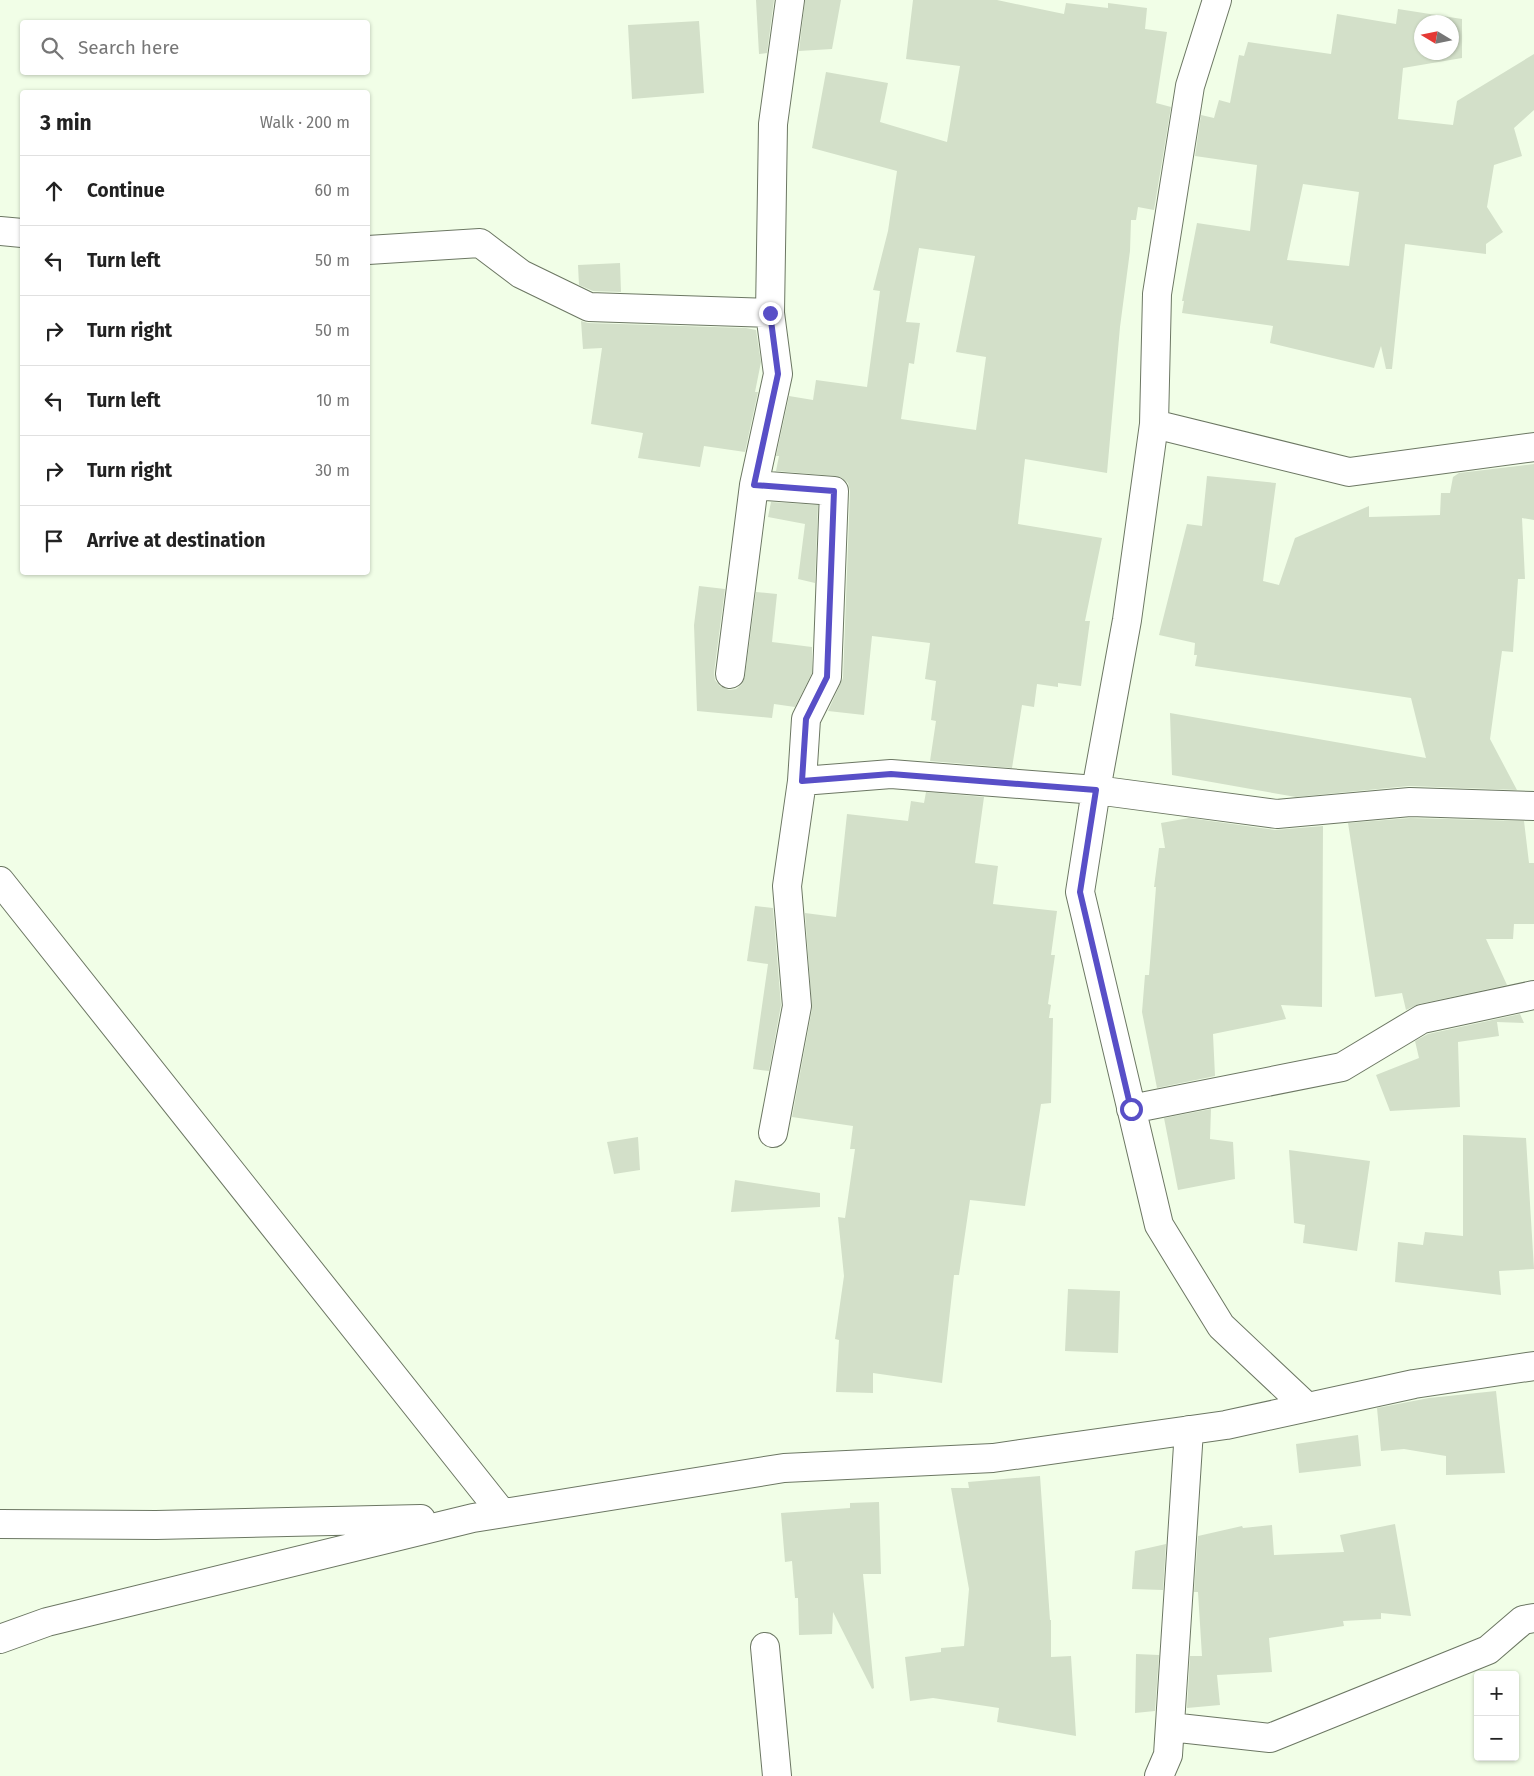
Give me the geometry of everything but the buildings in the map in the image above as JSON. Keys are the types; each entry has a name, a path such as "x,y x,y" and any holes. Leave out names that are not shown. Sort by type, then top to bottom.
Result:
{"street":[{"path":"730,674 754,485 778,374 770,313 773,124 790,0"},
{"path":"1217,0 1190,86 1157,294 1154,424 1127,620 1096,790 1080,892 1159,1225 1222,1326 1307,1408"},
{"path":"0,231 20,233"},
{"path":"370,250 480,243 521,274 589,307 770,313"},
{"path":"1154,424 1349,472 1534,447"},
{"path":"754,485 834,491 827,677 806,719 802,781 787,886 797,1006 773,1133"},
{"path":"802,781 891,774 1096,790 1277,814 1410,802 1534,806"},
{"path":"0,881 502,1514"},
{"path":"1131,1109 1342,1067 1422,1019 1534,995"},
{"path":"0,1639 47,1622 473,1518 784,1468 993,1458 1226,1425 1414,1384 1534,1366"},
{"path":"1159,1776 1168,1756 1189,1430"},
{"path":"0,1524 156,1525 473,1518"},
{"path":"1170,1727 1270,1738 1488,1650 1524,1620 1534,1618"},
{"path":"765,1647 776,1776"}],"route":[{"path":"770,313 778,374 754,485 834,491 827,677 806,719 802,781 891,774 1096,790 1080,892 1131,1109"}]}
